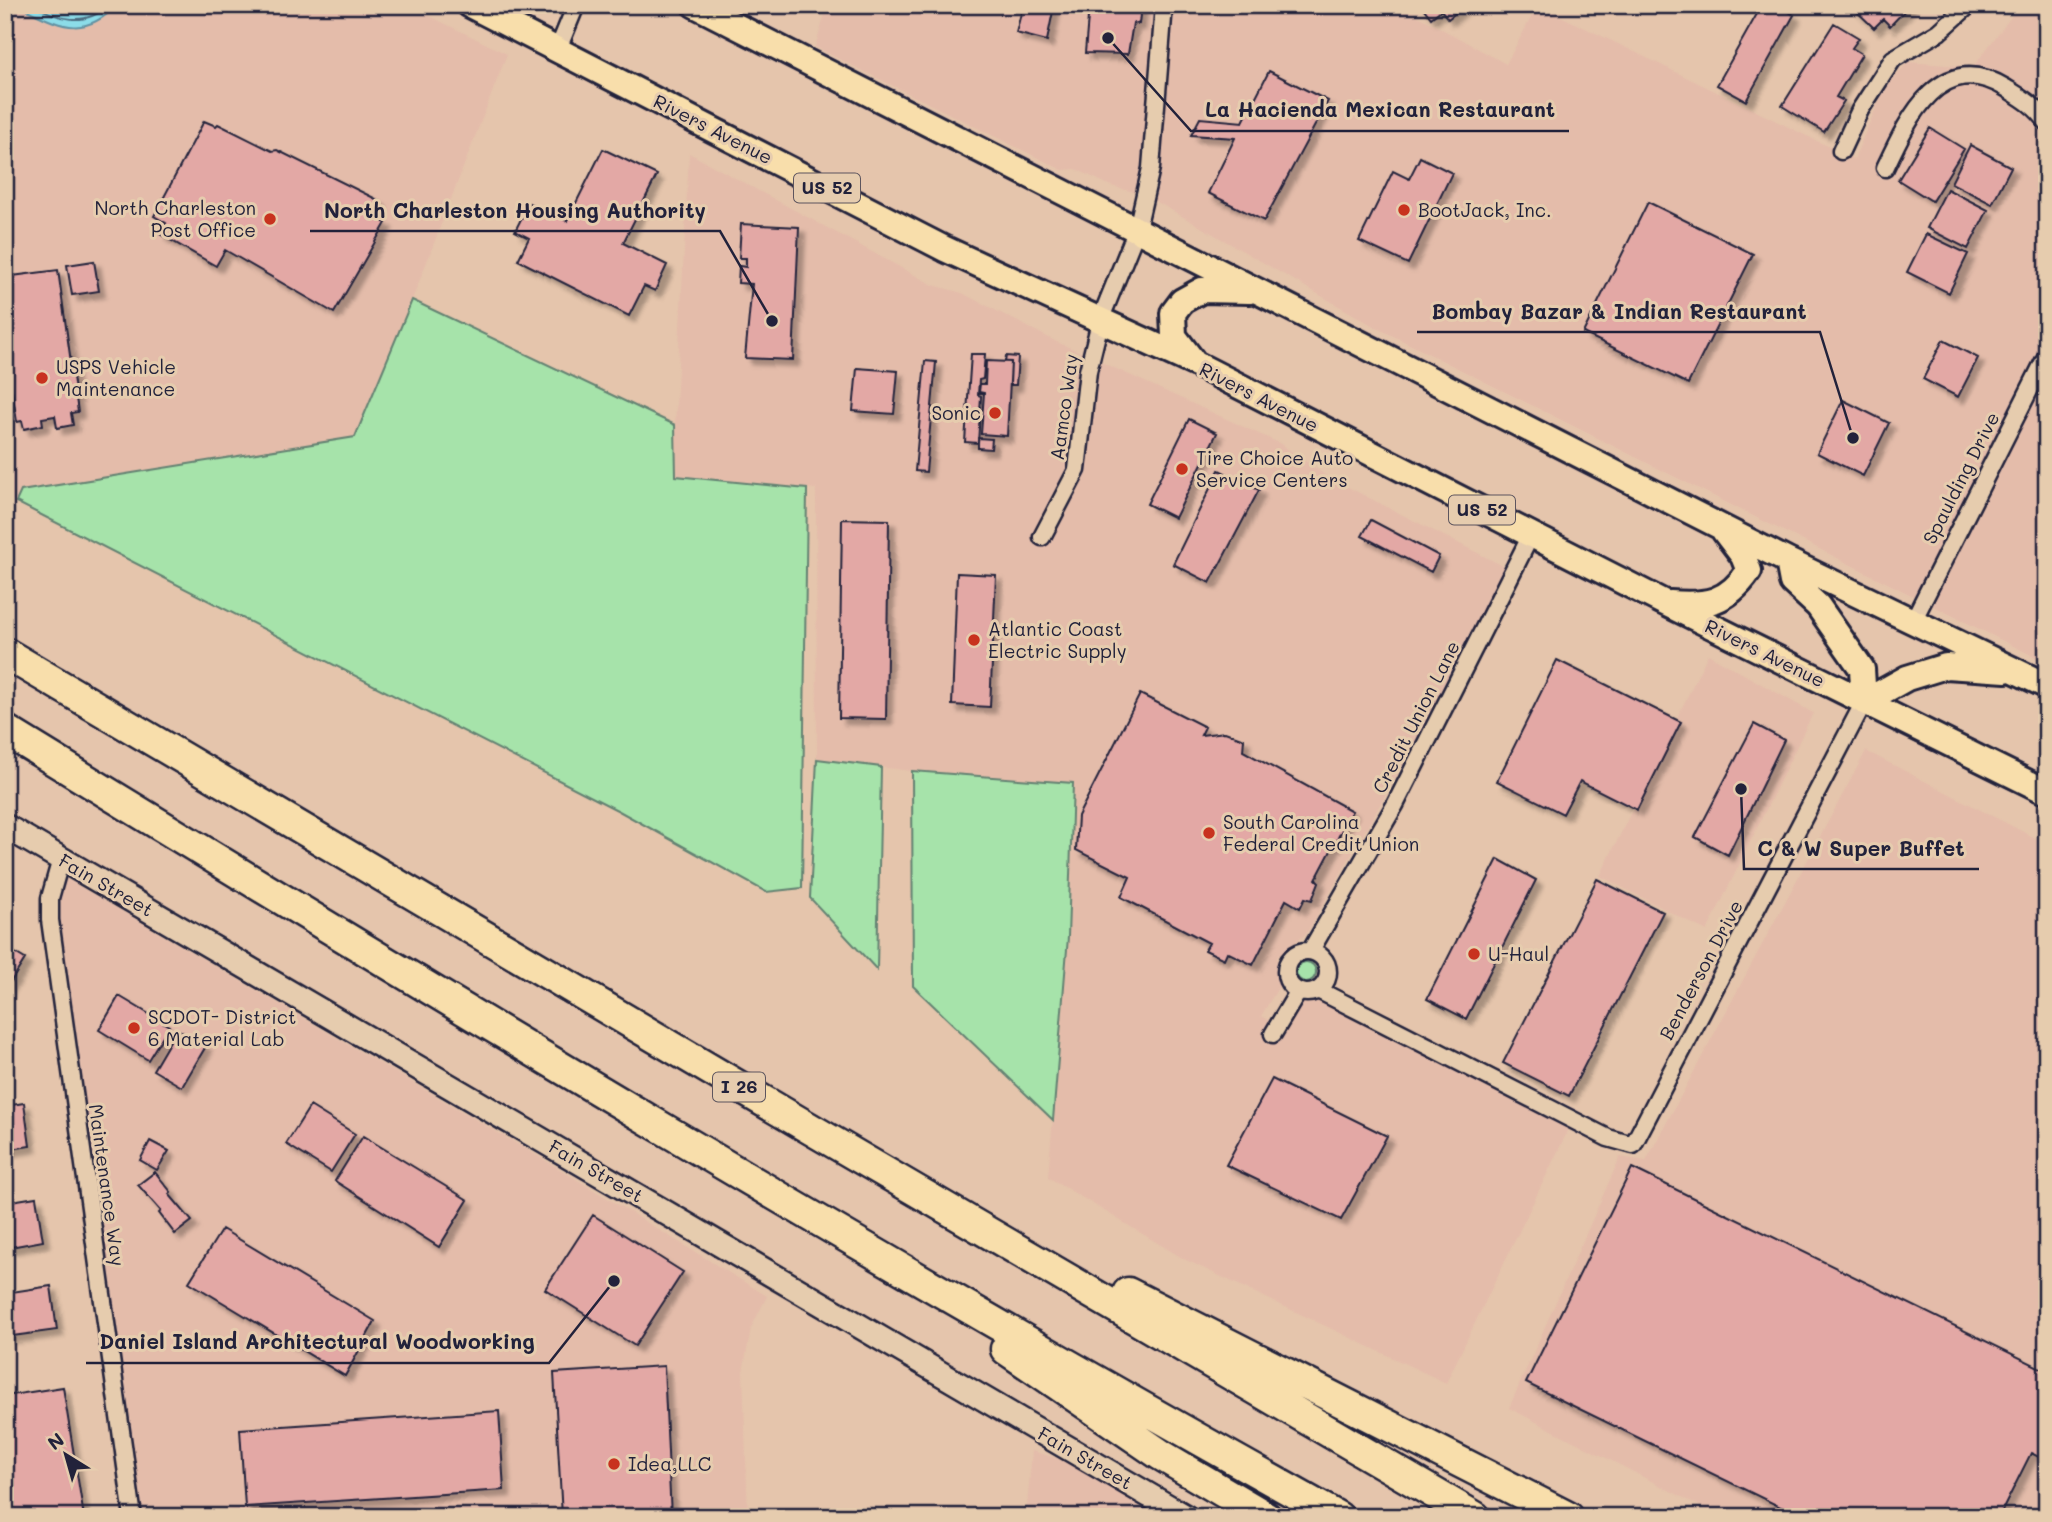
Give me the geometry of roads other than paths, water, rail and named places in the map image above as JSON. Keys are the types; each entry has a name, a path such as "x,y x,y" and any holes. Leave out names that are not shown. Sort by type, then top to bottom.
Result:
{"highway":[{"name":"I 26","path":"5,653 1475,1517"},
{"path":"5,730 391,967 1055,1358 1338,1517"},
{"path":"896,1179 972,1212 1568,1517"},
{"path":"880,1255 943,1305 1088,1407 1266,1517"}],"main road":[{"name":"Rivers Avenue","path":"470,5 945,249 1101,318 1195,364 1662,602 2047,792"},
{"path":"695,5 1788,561 1914,619 2047,686"},
{"path":"1195,364 1174,336 1173,313 1182,301 1202,290 1253,291"},
{"path":"1662,602 1693,605 1718,600 1736,589 1749,571 1743,556 1721,527"},
{"path":"1788,561 1792,582 1818,606 1862,669 1864,702 1907,678 1946,666 2016,670"}],"street":[{"path":"558,49 576,5"},
{"name":"Aamco Way","path":"1042,537 1077,470 1088,371 1101,318 1137,229 1151,168 1164,5"},
{"path":"1841,151 1860,110 1893,59 1939,32 1969,5"},
{"path":"1885,168 1906,124 1932,90 1959,75 1996,82 2037,108 2047,122"},
{"name":"Spaulding Drive","path":"1914,619 2047,355"},
{"name":"Credit Union Lane","path":"1311,950 1395,805 1531,535"},
{"name":"Benderson Drive","path":"1318,989 1608,1138 1633,1145 1864,702"},
{"name":"Fain Street","path":"5,826 1186,1517"},
{"name":"Maintenance Way","path":"61,859 50,898 50,920 133,1517"},
{"path":"1311,950 1327,964 1327,978 1318,989 1298,992 1285,976 1287,962 1297,952 1311,950"},
{"path":"1273,1034 1298,992"}],"water":[{"path":"26,5 117,5 95,22 74,26 53,22 29,11"}],"place":[{"name":"La Hacienda Mexican Restaurant","path":"1108,38"},
{"name":"BootJack, Inc.","path":"1404,210"},
{"name":"North Charleston Post Office","path":"270,219"},
{"name":"North Charleston Housing Authority","path":"772,321"},
{"name":"USPS Vehicle Maintenance","path":"42,378"},
{"name":"Sonic","path":"995,413"},
{"name":"Bombay Bazar & Indian Restaurant","path":"1853,438"},
{"name":"Tire Choice Auto Service Centers","path":"1182,469"},
{"name":"Atlantic Coast Electric Supply","path":"974,640"},
{"name":"C & W Super Buffet","path":"1741,789"},
{"name":"South Carolina Federal Credit Union","path":"1209,833"},
{"name":"U-Haul","path":"1474,954"},
{"name":"SCDOT- District 6 Material Lab","path":"134,1028"},
{"name":"Daniel Island Architectural Woodworking","path":"614,1281"},
{"name":"Idea,LLC","path":"614,1464"}]}
